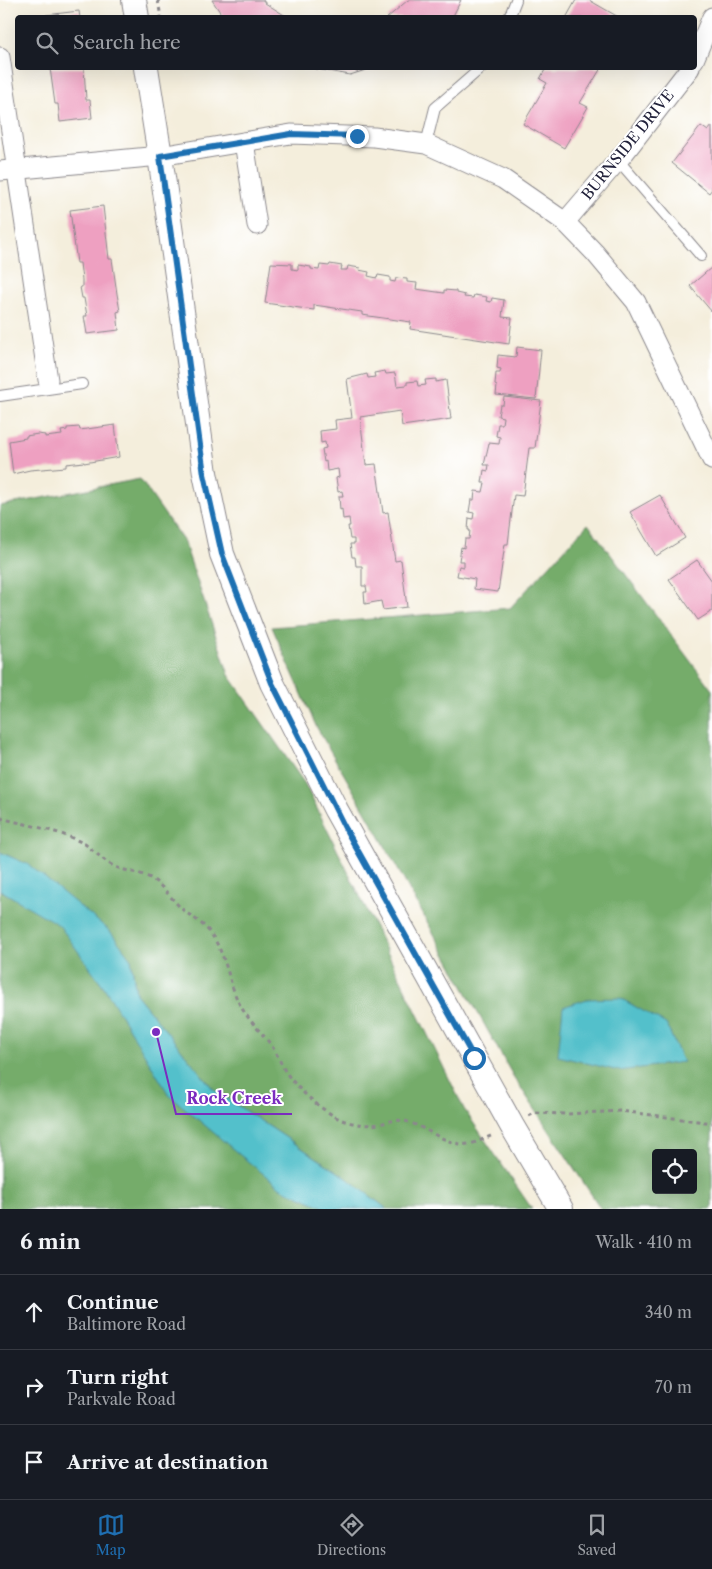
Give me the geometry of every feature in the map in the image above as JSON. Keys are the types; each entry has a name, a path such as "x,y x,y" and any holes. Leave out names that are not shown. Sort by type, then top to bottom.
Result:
{"street":[{"path":"134,0 136,15"},
{"path":"697,53 712,18"},
{"path":"0,56 8,169 49,384"},
{"path":"146,70 204,474 222,554 272,683 336,810 561,1209"},
{"name":"BURNSIDE DRIVE","path":"565,222 618,160 688,70"},
{"path":"8,169 160,156 291,134 374,137 426,144 503,179 565,222 596,253 636,302 712,460"},
{"path":"244,142 256,225"}],"lane":[{"path":"510,15 516,0"},
{"path":"426,144 435,108 478,70"},
{"path":"618,160 701,256"},
{"path":"0,396 49,384 82,384"}],"path":[{"path":"158,0 160,15"},
{"path":"0,818 67,836 84,844 109,863 146,876 158,883 182,910 200,922 217,943 244,1013 273,1047 292,1080 327,1112 342,1120 354,1123 379,1124 391,1120 416,1124 448,1140 461,1144 471,1144 497,1133"},
{"path":"527,1117 534,1113 566,1114 621,1111 712,1123"}],"green space":[{"path":"140,479 184,542 229,675 305,784 464,1109 532,1209 387,1209 344,1176 214,1090 136,994 131,959 29,865 0,852 0,506"},
{"path":"588,524 712,690 712,1209 601,1209 513,1076 316,726 272,627 510,608"},
{"path":"0,890 59,924 104,987 281,1188 328,1209 0,1209"}],"water":[{"path":"0,852 29,865 110,931 131,959 136,994 214,1090 344,1176 387,1209 328,1209 281,1188 169,1095 104,987 59,925 0,890"},
{"path":"620,998 666,1024 683,1062 619,1071 558,1056 563,1007 587,999"}],"building":[{"path":"212,0 263,0 284,15 222,15"},
{"path":"408,0 461,0 454,15 390,15"},
{"path":"576,0 589,0 615,15 568,15"},
{"path":"79,11 80,15 46,15"},
{"path":"50,70 84,70 86,100 90,100 92,118 60,122 58,104 55,104"},
{"path":"322,70 366,70 350,75"},
{"path":"545,70 600,70 580,103 588,107 564,148 523,124 547,83 540,79"},
{"path":"701,126 708,131 712,126 712,189 709,193 672,163"},
{"path":"103,206 109,259 112,259 120,311 117,312 119,330 87,334 84,316 87,316 80,287 82,287 82,280 80,263 77,263 70,210"},
{"path":"271,263 292,264 292,269 298,270 298,265 319,270 320,265 342,266 341,270 347,270 348,266 369,272 368,276 377,278 378,275 390,277 390,281 395,282 396,278 407,279 407,282 417,283 416,289 444,293 444,290 456,291 456,293 465,295 464,297 473,298 474,295 487,297 486,301 491,302 492,298 504,300 502,317 512,318 509,344 410,329 411,322 362,315 362,312 314,305 314,310 265,303"},
{"path":"712,267 712,312 690,286"},
{"path":"517,347 541,350 536,399 496,395 496,373 500,373 501,369 497,368 498,355 516,357"},
{"path":"385,371 386,374 395,373 397,386 407,385 407,382 417,381 418,386 426,385 425,380 436,379 436,382 446,380 451,419 402,426 400,411 360,417 366,465 376,464 383,513 388,512 395,561 401,560 407,607 383,610 381,601 365,604 364,592 367,592 366,586 362,586 362,566 356,566 355,557 352,557 350,544 354,544 354,539 350,539 349,518 343,519 342,509 340,510 339,496 343,496 342,491 338,492 336,478 339,477 338,469 327,471 322,449 326,448 325,442 321,443 320,431 336,429 335,420 352,418 347,379 367,374 368,378 375,377 374,373"},
{"path":"504,397 541,401 535,448 529,448 523,496 514,495 508,544 505,544 498,592 474,589 475,579 457,576 459,566 464,567 464,561 459,561 461,547 464,548 465,539 469,539 469,518 473,519 474,513 469,512 471,500 474,500 475,491 483,492 485,483 482,483 484,470 488,471 489,465 484,465 489,443 499,444 500,437 496,436 498,424 502,424 503,417 498,416"},
{"path":"115,425 119,457 13,474 9,441 38,434 45,435 45,437 62,435 61,431 67,430 67,428 79,427 80,430"},
{"path":"660,495 685,538 656,556 630,512"},
{"path":"697,560 712,581 712,611 698,620 669,579"}],"place":[{"name":"Rock Creek","path":"156,1032"}],"route":[{"path":"357,136 291,134 160,156 204,474 222,554 272,683 344,826 474,1058"}]}
